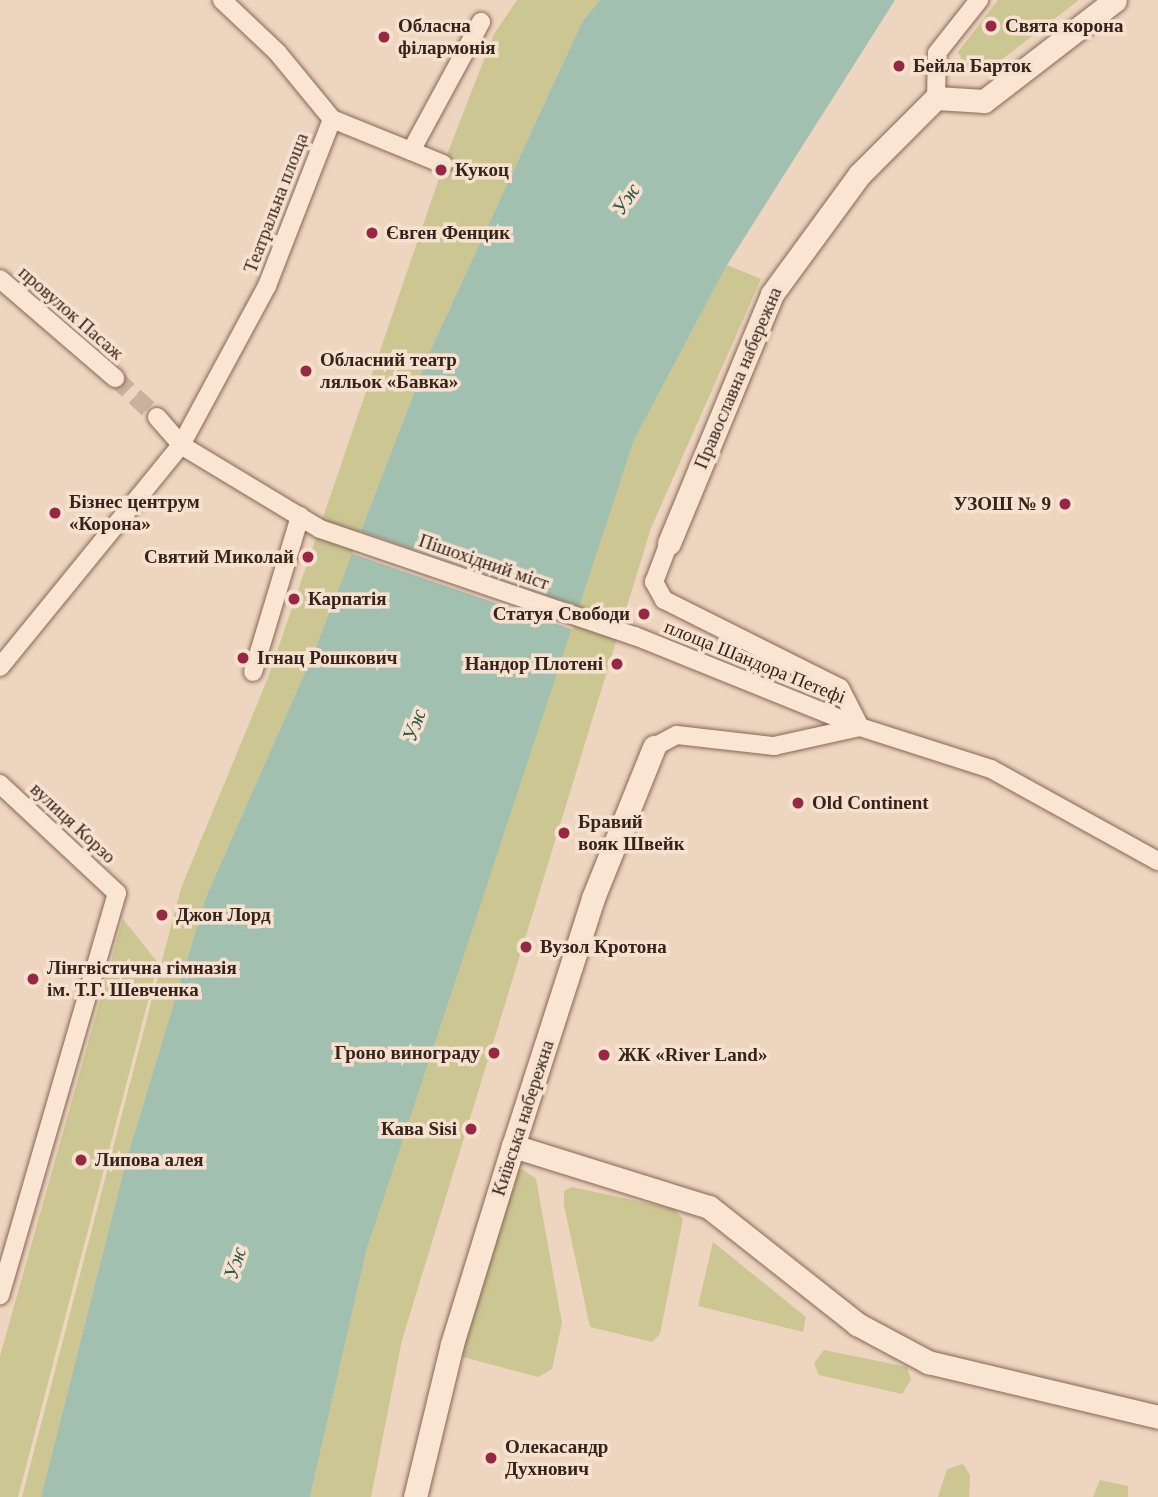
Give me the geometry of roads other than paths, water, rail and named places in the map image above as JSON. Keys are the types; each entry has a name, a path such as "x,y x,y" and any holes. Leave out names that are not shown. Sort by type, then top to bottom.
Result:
{"street":[{"name":"Театральна площа","path":"0,667 181,445 267,286 332,119 277,52 222,0"},
{"path":"979,0 937,53 936,97 984,101 1115,0"},
{"path":"411,151 481,22"},
{"name":"Православна набережна","path":"669,543 784,273 859,175 936,97"},
{"path":"332,119 443,164"},
{"name":"провулок Пасаж","path":"0,279 115,379"},
{"path":"157,417 181,445 300,516 253,672"},
{"name":"Пішохідний міст","path":"300,516 320,529 635,636"},
{"name":"площа Шандора Петефі","path":"669,543 654,582 664,600 840,688 860,727"},
{"name":"площа Шандора Петефі","path":"635,636 860,727 991,769 1153,851"},
{"name":"площа Шандора Петефі","path":"654,747 677,736 774,746 860,727"},
{"name":"Київська набережна","path":"415,1497 452,1344 513,1146 593,898 654,747"},
{"name":"вулиця Корзо","path":"0,784 117,893 0,1295"},
{"path":"513,1146 709,1207 857,1324 928,1362 1158,1416"}],"water":[{"name":"Уж","path":"600,0 895,0 727,265 634,440 367,1248 310,1497 41,1497 126,1161 206,897 314,652 431,349 582,22"}],"tunnel":[{"path":"115,378 157,417"}],"place":[{"name":"Свята корона","path":"991,26"},
{"name":"Обласна філармонія","path":"384,37"},
{"name":"Бейла Барток","path":"899,66"},
{"name":"Кукоц","path":"441,170"},
{"name":"Євген Фенцик","path":"372,233"},
{"name":"Обласний театр ляльок «Бавка»","path":"306,371"},
{"name":"УЗОШ № 9","path":"1065,504"},
{"name":"Бізнес центрум «Корона»","path":"55,513"},
{"name":"Святий Миколай","path":"308,557"},
{"name":"Карпатія","path":"294,599"},
{"name":"Статуя Свободи","path":"644,614"},
{"name":"Ігнац Рошкович","path":"243,658"},
{"name":"Нандор Плотені","path":"617,664"},
{"name":"Old Continent","path":"798,803"},
{"name":"Бравий вояк Швейк","path":"564,833"},
{"name":"Джон Лорд","path":"162,915"},
{"name":"Вузол Кротона","path":"526,947"},
{"name":"Лінгвістична гімназія ім. Т.Г. Шевченка","path":"33,979"},
{"name":"Гроно винограду","path":"494,1053"},
{"name":"ЖК «River Land»","path":"604,1055"},
{"name":"Кава Sisi","path":"471,1129"},
{"name":"Липова алея","path":"81,1160"},
{"name":"Олекасандр Духнович","path":"491,1458"}]}
